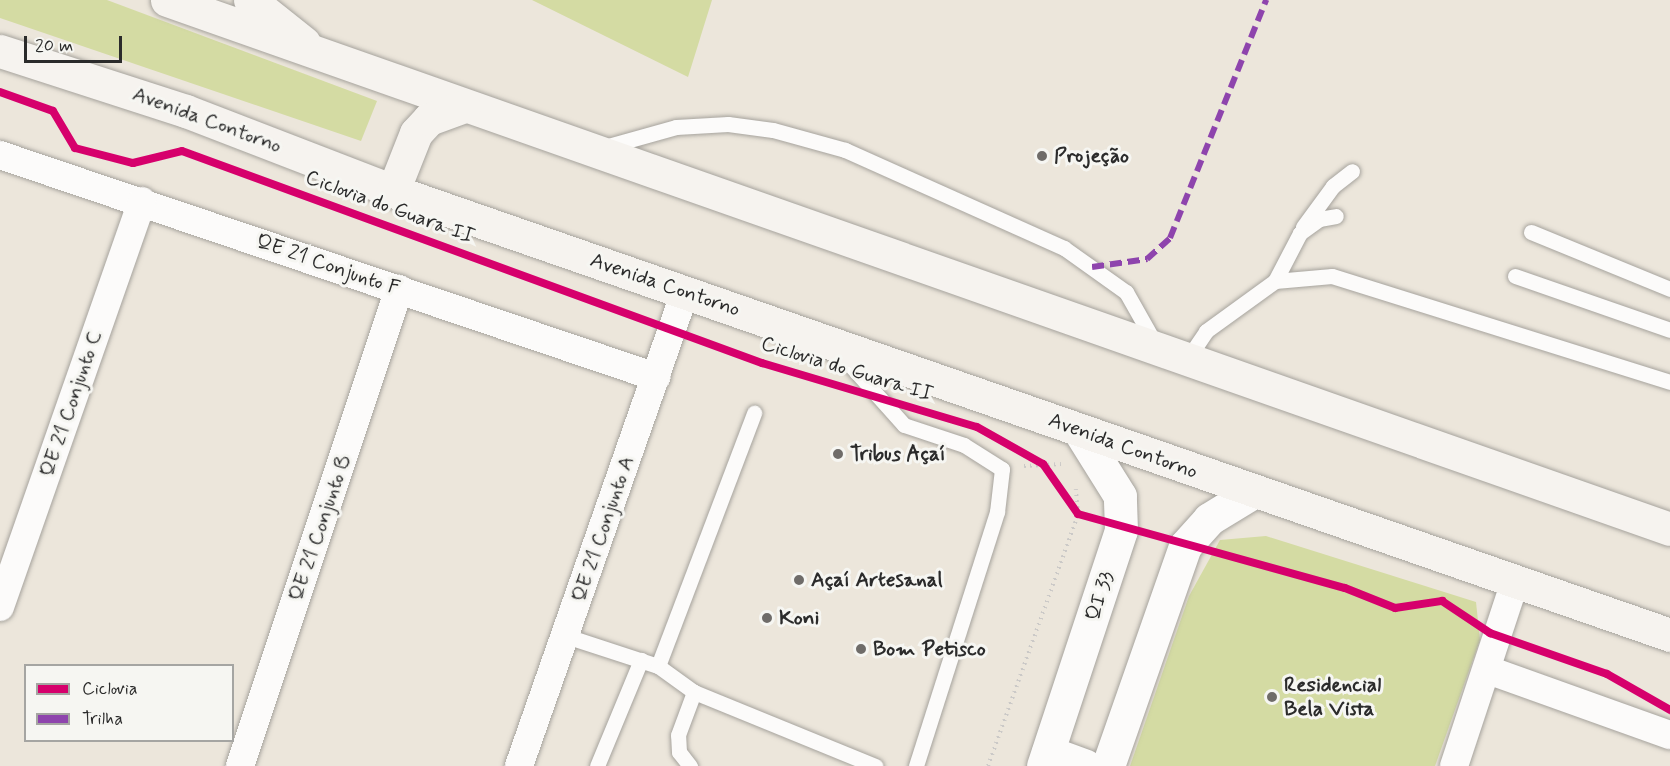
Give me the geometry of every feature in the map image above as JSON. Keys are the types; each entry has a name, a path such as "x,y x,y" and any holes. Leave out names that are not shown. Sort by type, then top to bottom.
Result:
{"main road":[{"path":"167,0 325,59 594,150 1173,357 1670,529"},
{"path":"250,0 325,59"},
{"name":"Avenida Contorno","path":"0,51 186,111 393,191 805,334 1087,442 1253,492 1670,635"},
{"path":"393,191 416,133 429,119 464,106"}],"street":[{"name":"QE 21 Conjunto F","path":"0,155 142,201 656,377"},
{"name":"QE 21 Conjunto C","path":"0,607 142,201"},
{"name":"QE 21 Conjunto B","path":"240,766 399,289"},
{"name":"QE 21 Conjunto A","path":"519,766 685,292"},
{"name":"QI 33","path":"1046,759 1121,530 1120,496 1087,442"},
{"path":"1108,766 1185,546 1209,519 1253,492"},
{"path":"1454,766 1488,670 1515,582"},
{"path":"1488,670 1670,735"},
{"path":"1046,759 1086,766"}],"lane":[{"path":"594,150 676,127 728,124 773,130 844,150 1064,248 1126,292 1173,357 1275,281 1311,275 1357,282 1670,382"},
{"path":"1275,281 1320,200 1352,171"},
{"path":"1300,233 1319,219 1336,216"},
{"path":"1531,232 1670,290"},
{"path":"1515,276 1670,330"},
{"path":"805,334 855,366 904,424 964,445 1002,469 998,512 916,766"},
{"path":"658,666 754,413"},
{"path":"566,636 658,666 694,692 875,766"},
{"path":"597,766 641,660"},
{"path":"688,765 678,735 694,692"}],"path":[{"path":"1002,469 1062,464 1087,442"},
{"path":"1023,451 1043,464 1055,480"},
{"path":"1055,458 1068,473"},
{"path":"987,766 1078,514 1075,481"},
{"path":"1066,496 1078,514 1121,530"}],"green space":[{"path":"0,0 107,0 377,101 361,141 0,18"},
{"path":"532,0 712,0 688,77"},
{"path":"1266,536 1476,602 1480,640 1435,766 1130,766 1189,596 1220,540"}],"marked path":[{"path":"1092,267 1147,259 1170,238 1266,0"}],"cycle path":[{"name":"Ciclovia do Guara II","path":"0,92 53,111 75,148 133,163 182,151 762,363 977,427 1043,464 1078,514 1345,588 1395,608 1442,601 1490,633 1607,674 1670,710"}],"place":[{"name":"Projeção","path":"1042,156"},
{"name":"Tribus Açaí","path":"838,454"},
{"name":"Açaí Artesanal","path":"799,580"},
{"name":"Koni","path":"767,618"},
{"name":"Bom Petisco","path":"861,649"},
{"name":"Residencial Bela Vista","path":"1272,697"}]}
